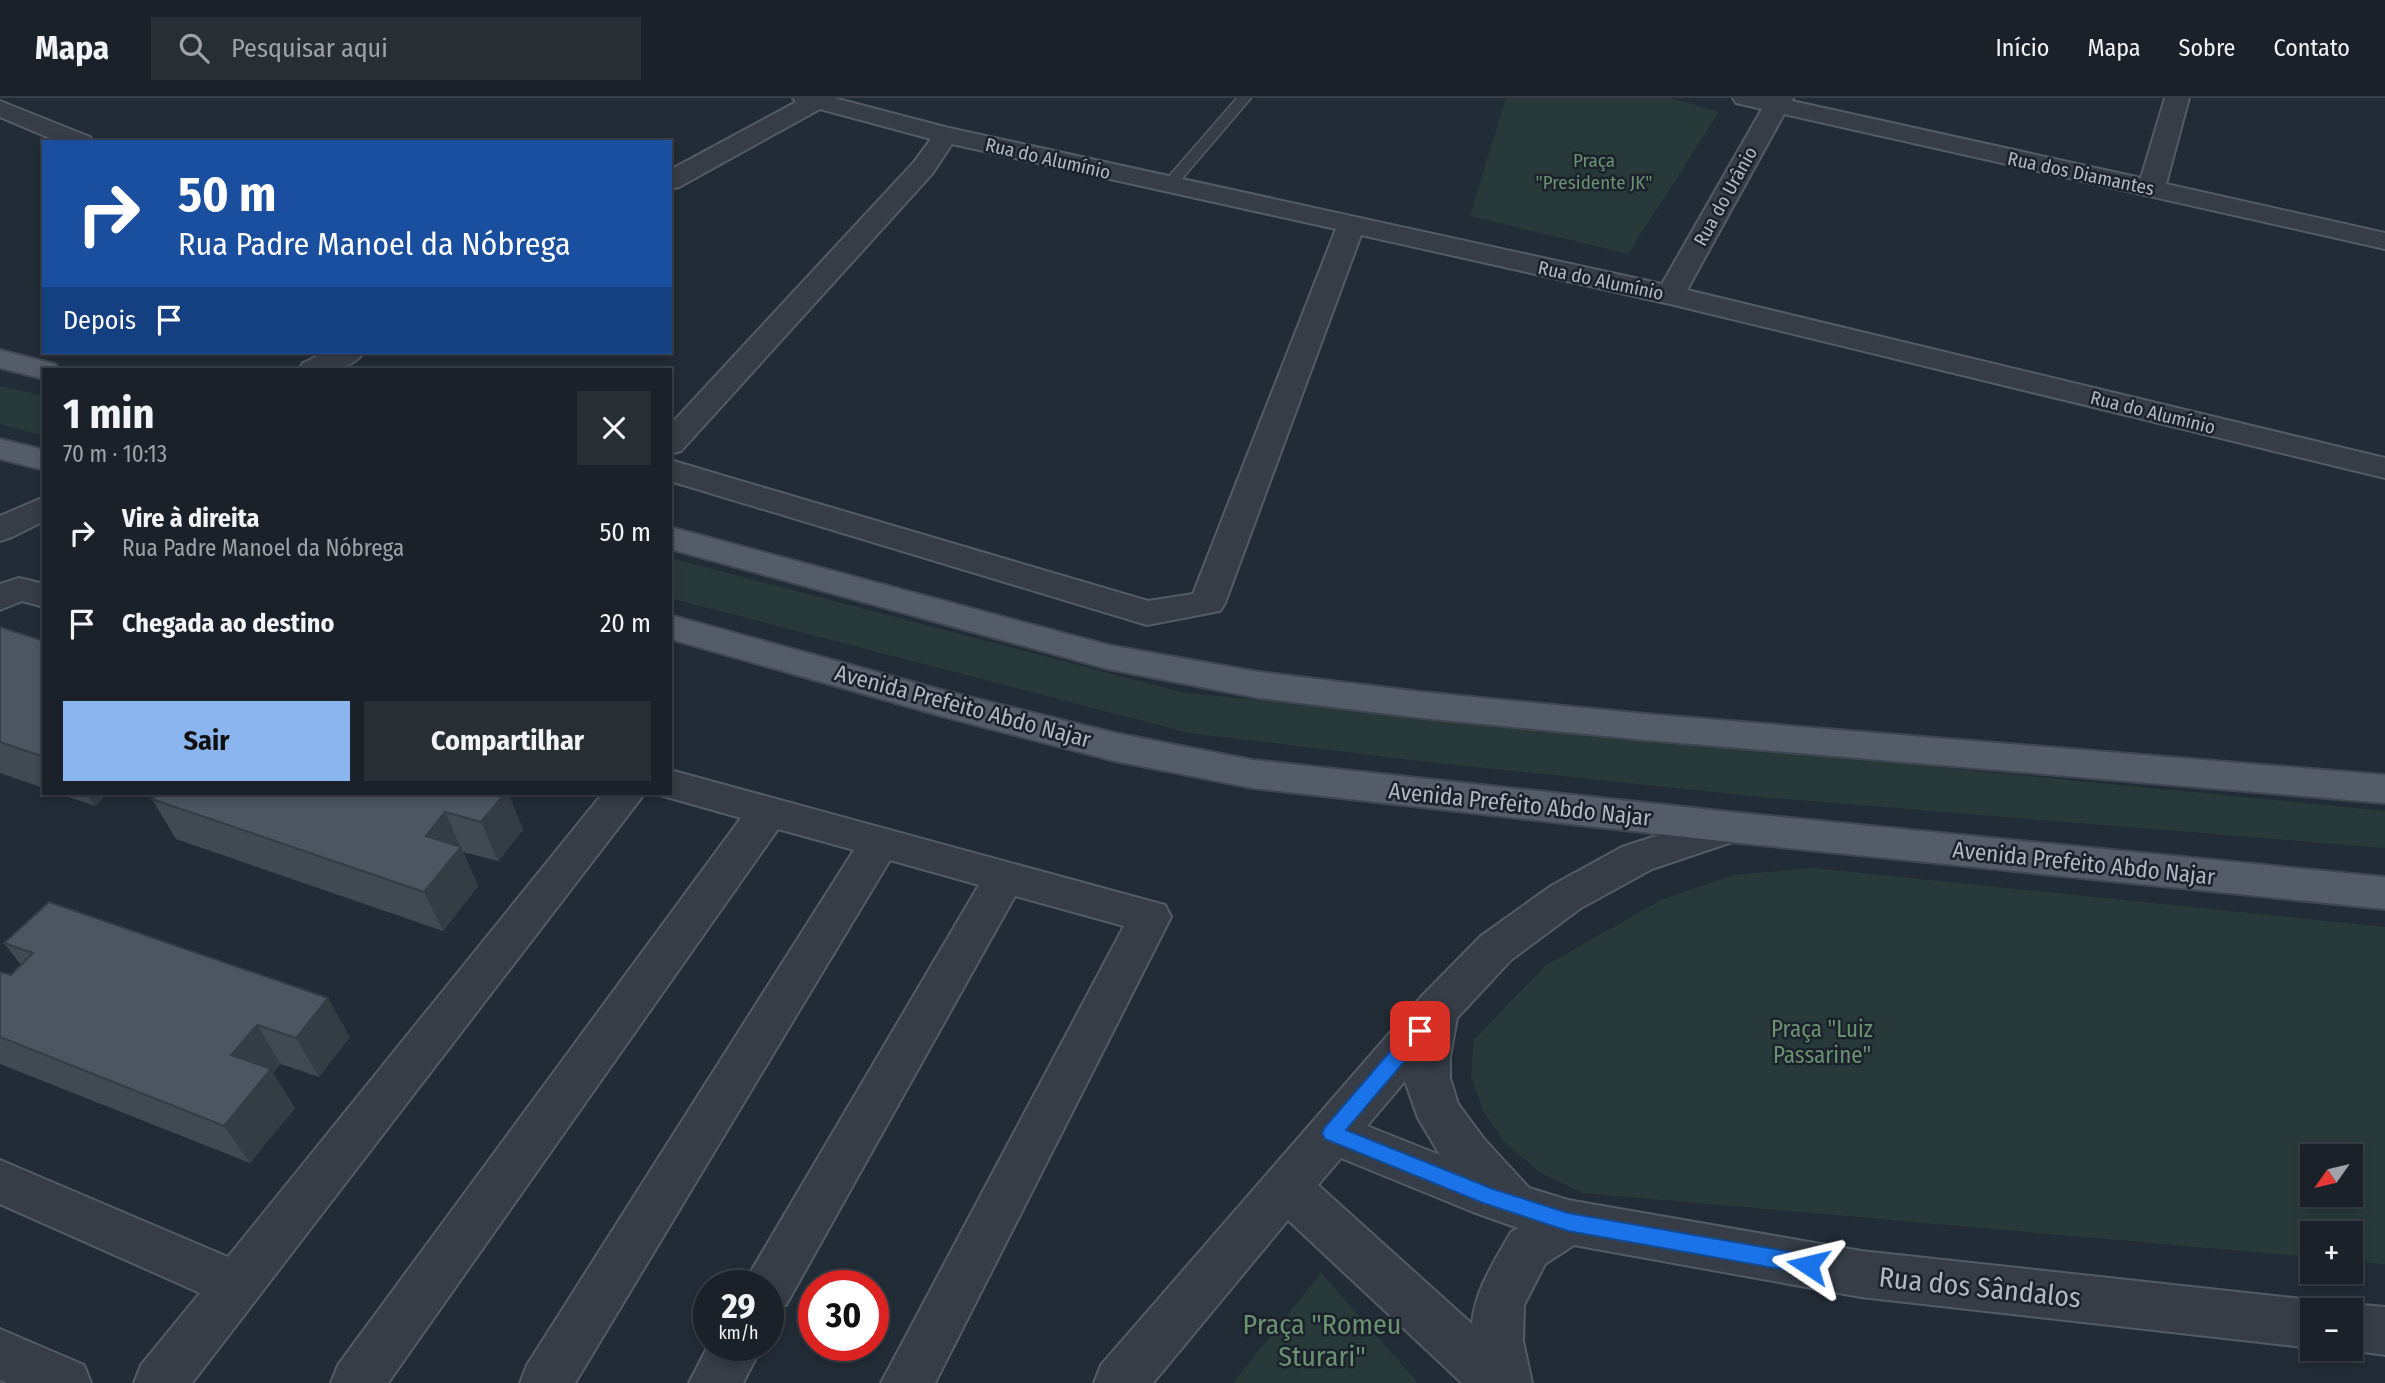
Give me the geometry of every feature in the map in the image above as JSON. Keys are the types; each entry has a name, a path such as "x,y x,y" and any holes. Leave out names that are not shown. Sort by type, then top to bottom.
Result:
{"main road":[{"path":"0,359 42,370"},
{"path":"0,449 42,460"},
{"path":"672,539 1108,657 1259,685 1422,705 1646,727 2385,789"},
{"name":"Avenida Prefeito Abdo Najar","path":"672,628 997,718 1115,747 1253,774 1730,827 2385,893"}],"street":[{"name":"Rua dos Diamantes","path":"1745,98 1779,102 2385,241"},
{"path":"2151,189 2177,98"},
{"name":"Rua do Alumínio","path":"814,99 946,135 1670,295 2385,468"},
{"path":"672,180 814,99"},
{"name":"Rua do Urânio","path":"1670,295 1779,102"},
{"path":"7,116 75,140"},
{"path":"672,442 923,168 946,135"},
{"path":"672,471 1147,613 1207,603 1351,225"},
{"path":"316,368 345,354"},
{"path":"0,530 42,508"},
{"path":"0,598 19,589 42,595"},
{"path":"672,785 1150,917 907,1383"},
{"path":"160,1383 623,795"},
{"path":"357,1383 767,813"},
{"path":"1120,1383 1437,1010 1496,948 1566,897 1637,858 1730,827"},
{"path":"546,1383 880,843"},
{"path":"779,1270 1005,877"},
{"path":"1437,1010 1426,1059 1432,1101 1456,1140 1515,1205"},
{"name":"Rua dos Sândalos","path":"1332,1133 1515,1205 1568,1222 1861,1274 2300,1323"},
{"path":"0,1181 237,1285"},
{"path":"1285,1186 1499,1383"},
{"path":"1506,1383 1497,1341 1499,1303 1528,1248 1568,1222"},
{"path":"2363,1329 2385,1331"},
{"path":"0,1354 65,1383"},
{"path":"715,1383 727,1361"}],"lane":[{"path":"1169,185 1244,98"}],"green space":[{"name":"Praça \"Presidente JK\"","path":"1506,98 1671,98 1719,112 1628,254 1470,216"},
{"path":"0,386 42,396 42,435 0,424"},
{"path":"672,559 1185,693 2385,811 2385,848 1760,797 1419,761 1189,733 672,599"},
{"name":"Praça \"Luiz Passarine\"","path":"1813,868 2385,927 2385,1264 2363,1262 2363,1221 2300,1221 2300,1256 1583,1193 1541,1173 1507,1145 1483,1111 1471,1075 1474,1040 1545,966 1661,900 1733,875"},
{"name":"Praça \"Romeu Sturari\"","path":"1321,1273 1418,1383 1233,1383"}],"building":[{"path":"0,627 42,640 42,756 0,742"},
{"path":"157,795 503,795 481,822 445,812 426,836 461,847 424,892 152,799"},
{"path":"49,902 328,998 296,1038 257,1025 231,1055 271,1069 224,1126 0,1037 0,972 11,975 33,953 4,943"}],"route":[{"path":"1420,1031 1332,1133 1490,1197 1568,1222 1808,1265"}]}
